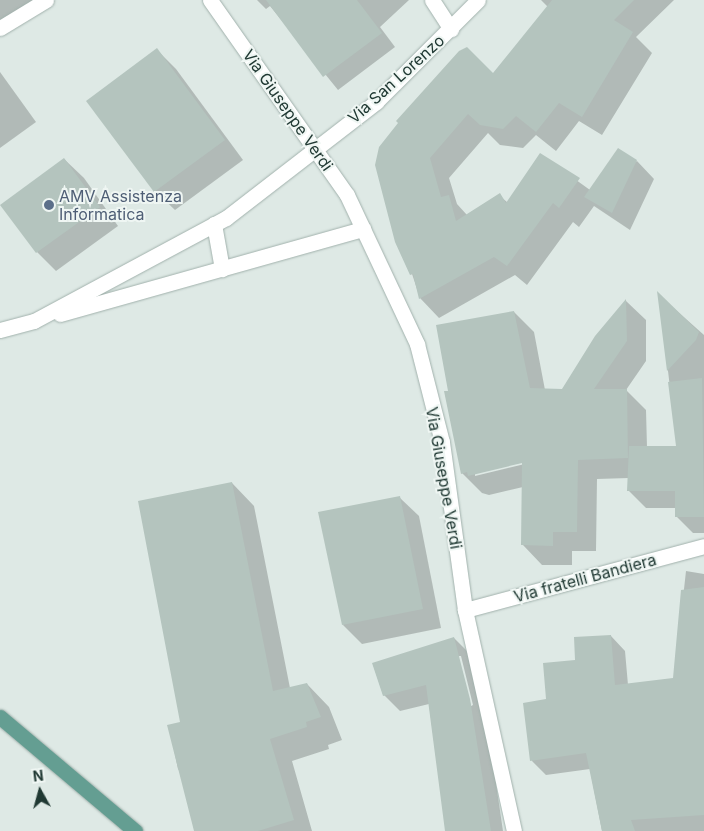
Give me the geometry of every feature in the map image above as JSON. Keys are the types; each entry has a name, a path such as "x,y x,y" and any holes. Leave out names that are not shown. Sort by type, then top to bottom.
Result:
{"main road":[{"path":"0,717 136,831"}],"street":[{"path":"0,28 46,0"},
{"name":"Via Giuseppe Verdi","path":"210,0 347,195 417,344 442,442 465,610 514,831"},
{"path":"432,0 451,29"},
{"name":"Via San Lorenzo","path":"34,321 214,224 376,102 478,0"},
{"path":"214,224 222,269"},
{"name":"Via San Lorenzo","path":"0,330 363,229"},
{"name":"Via fratelli Bandiera","path":"465,610 704,546"}],"building":[{"path":"266,0 357,0 382,33 323,77"},
{"path":"552,0 634,0 614,20 633,32 582,117 559,103 536,132 516,116 503,129 480,125 468,114 430,158 441,197 449,195 456,221 500,193 506,203 540,153 580,178 559,208 553,203 507,266 494,257 419,299 413,274 410,275 395,242 375,165 379,147 398,123 396,121 459,51 467,47 493,73"},
{"path":"157,48 225,140 154,192 86,101"},
{"path":"618,148 637,160 612,213 584,197"},
{"name":"AMV Assistenza Informatica","path":"64,158 100,207 36,253 0,205"},
{"path":"657,291 699,332 696,340 667,371"},
{"path":"626,299 627,341 594,389 627,389 628,458 578,460 577,532 553,532 553,546 521,545 522,463 468,476 467,472 461,474 444,391 448,391 436,325 514,311 530,388 562,389 595,336"},
{"path":"702,378 704,517 675,517 675,491 627,491 629,446 676,446 668,382"},
{"path":"232,482 273,691 307,683 321,717 306,722 307,727 270,739 294,820 258,831 194,831 167,725 180,722 138,501"},
{"path":"400,496 423,609 342,625 318,512"},
{"path":"704,587 704,815 631,820 635,831 602,831 586,753 530,761 523,703 546,699 543,663 575,660 574,637 611,635 615,685 673,678 681,590"},
{"path":"454,637 470,699 491,831 445,831 426,685 383,696 372,663"}],"place":[{"name":"AMV Assistenza Informatica","path":"49,205"}]}
